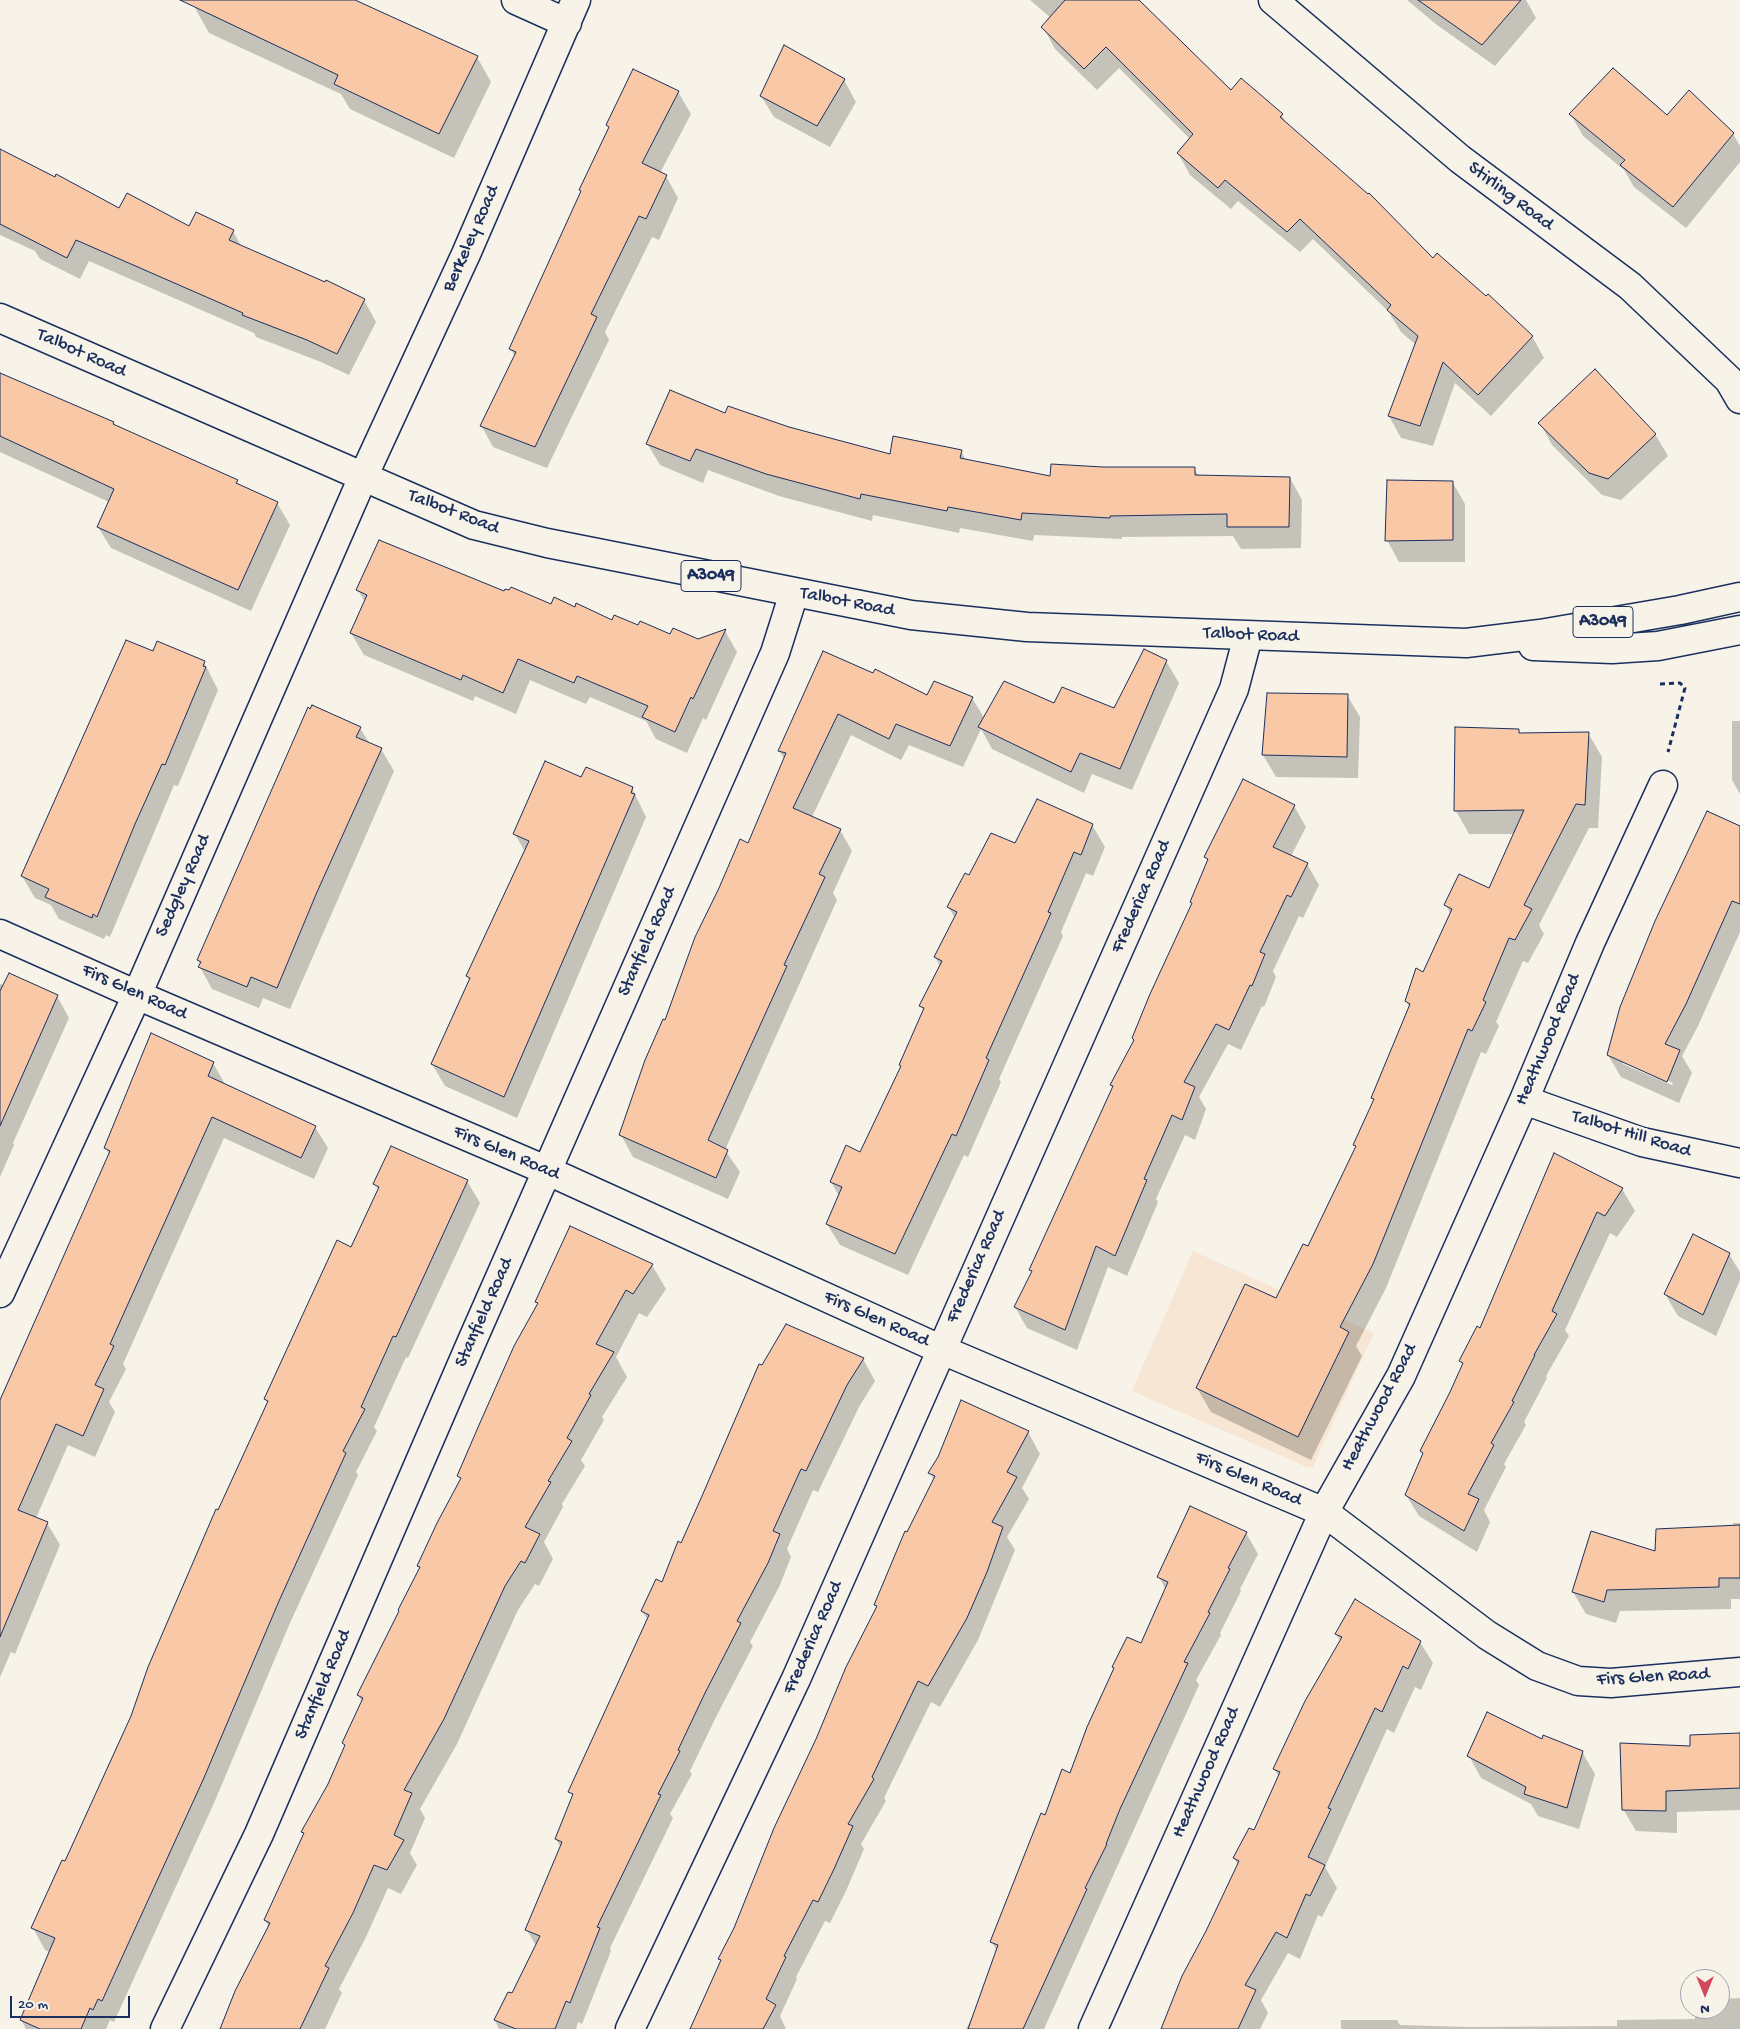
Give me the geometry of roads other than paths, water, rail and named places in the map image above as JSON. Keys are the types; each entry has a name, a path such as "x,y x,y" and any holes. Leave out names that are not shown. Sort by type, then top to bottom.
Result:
{"street":[{"path":"516,0 572,12"},
{"name":"Stirling Road","path":"1274,0 1460,159 1630,286 1729,380 1740,399"},
{"name":"Berkeley Road","path":"363,477 466,254 572,12"},
{"name":"Talbot Road","path":"0,318 474,526 556,545 911,615 1027,627 1466,643 1540,634 1680,610 1740,597"},
{"name":"Sedgley Road","path":"0,1293 137,995 363,477"},
{"name":"Stanfield Road","path":"165,2029 259,1834 776,653 794,593"},
{"name":"A3049","path":"1466,643 1612,649 1658,646 1740,630"},
{"name":"Frederica Road","path":"630,2029 796,1679 1234,689 1248,636"},
{"name":"Heathwood Road","path":"1093,2029 1324,1512 1401,1376 1524,1100 1590,943 1663,785"},
{"name":"Firs Glen Road","path":"0,934 137,995 548,1171 940,1350 1324,1512 1487,1635 1537,1666 1578,1681 1611,1683 1740,1672"},
{"name":"Talbot Hill Road","path":"1524,1100 1642,1142 1740,1163"}]}
